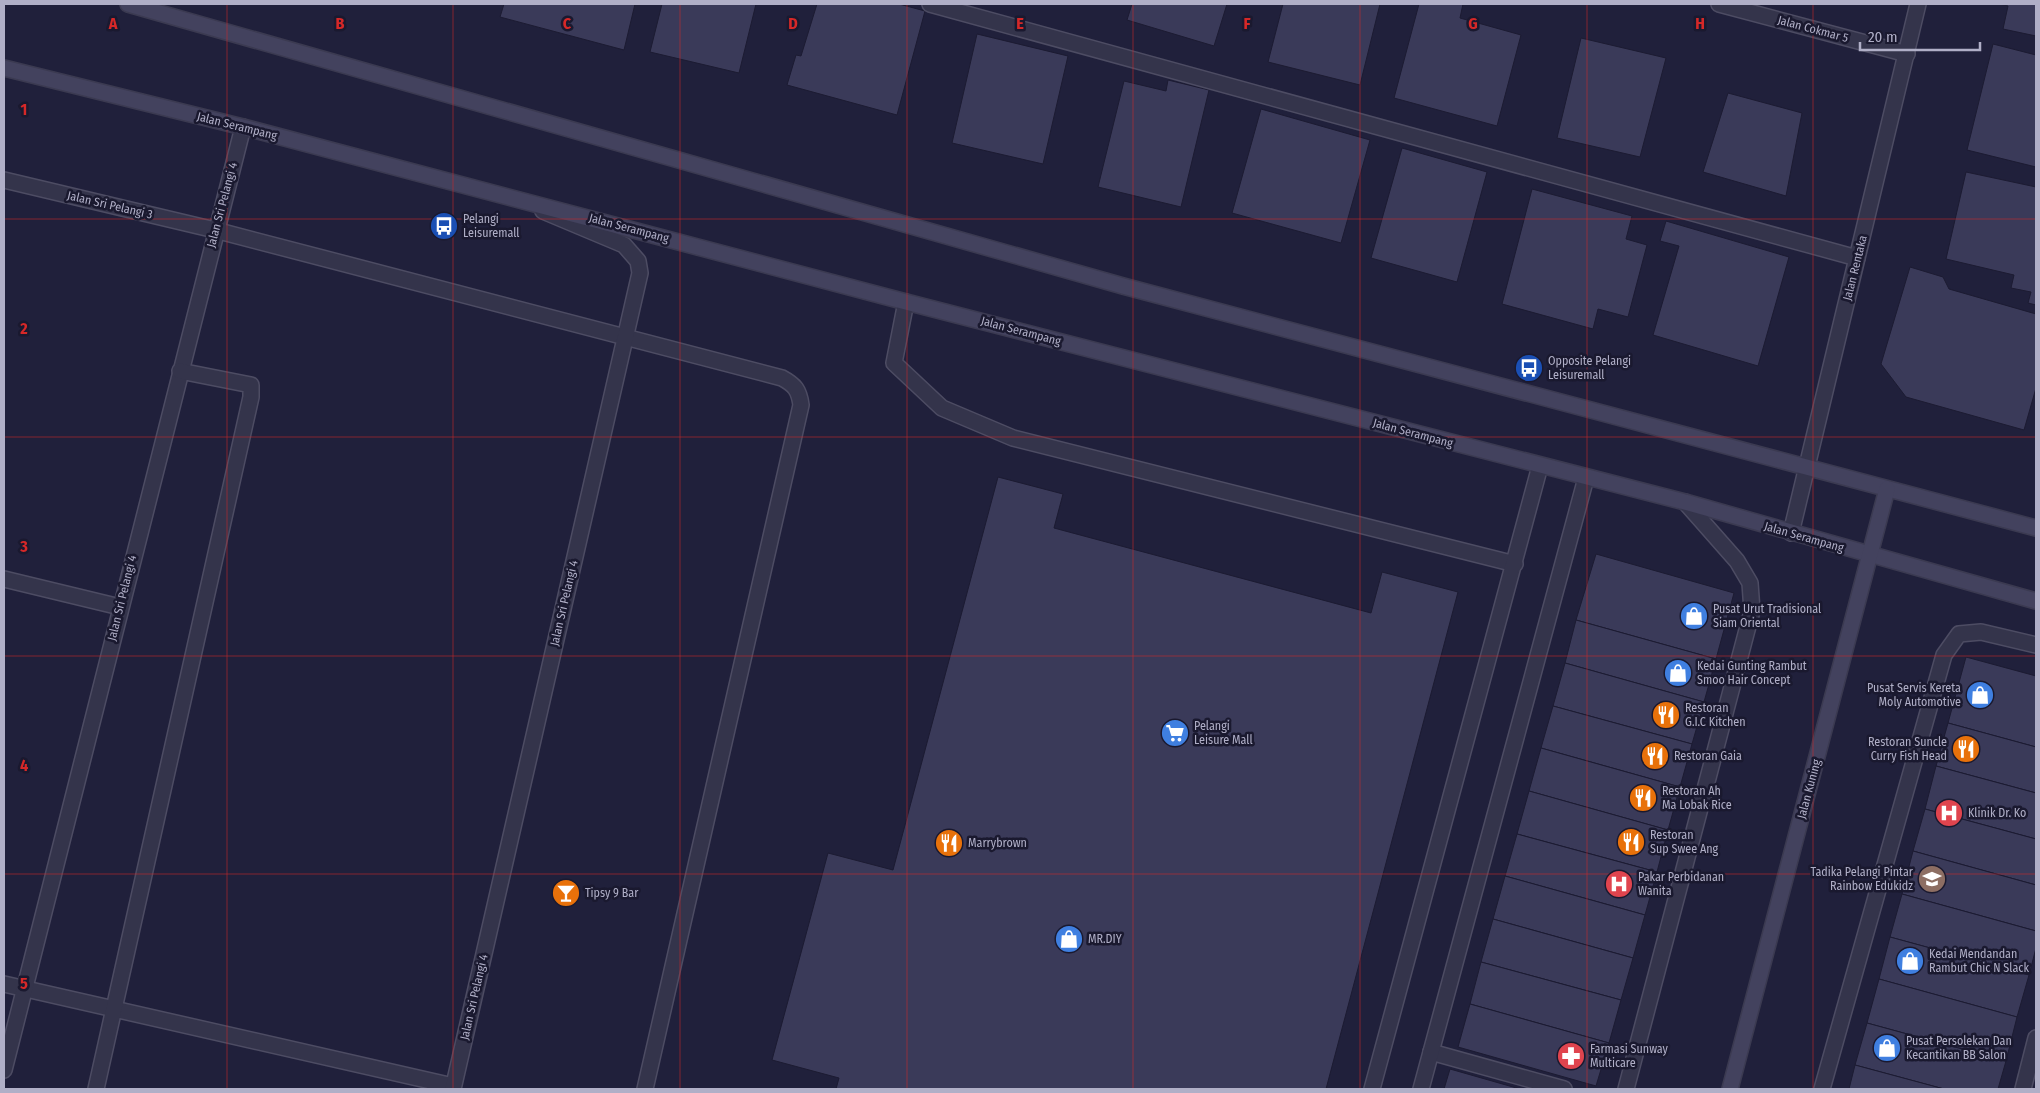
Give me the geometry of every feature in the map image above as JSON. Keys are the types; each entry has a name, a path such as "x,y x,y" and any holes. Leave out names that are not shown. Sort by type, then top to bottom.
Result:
{"main road":[{"path":"128,4 1113,283 2036,528"},
{"name":"Jalan Serampang","path":"4,68 243,127 906,302 1685,502 2036,601"},
{"name":"Jalan Kuning","path":"1730,1089 1887,489"}],"street":[{"path":"930,4 1857,258"},
{"name":"Jalan Cokmar 5","path":"1718,4 1907,54"},
{"name":"Jalan Rentaka","path":"1791,533 1918,4"},
{"name":"Jalan Sri Pelangi 4","path":"4,1070 215,230 243,127"},
{"name":"Jalan Sri Pelangi 3","path":"4,180 215,230 625,336 782,378 794,384 800,393 801,404 645,1089"},
{"name":"Jalan Sri Pelangi 4","path":"453,1088 640,273 638,261 624,245 506,196"},
{"path":"906,302 894,363 942,408 1013,438 1515,564"},
{"path":"96,1089 251,397 251,385 180,371"},
{"path":"1372,1089 1540,466"},
{"path":"1421,1089 1586,478"},
{"path":"1626,1089 1752,611 1750,583 1737,561 1685,502"},
{"path":"4,580 120,607"},
{"path":"1822,1089 1944,655 1959,634 1981,632 2036,645"},
{"path":"4,984 453,1088"},
{"path":"2023,1089 2036,1038"},
{"path":"1431,1052 1564,1089"}],"building":[{"path":"504,4 635,4 624,50 500,17"},
{"path":"662,4 756,4 739,73 650,52"},
{"path":"817,4 899,4 925,11 897,115 787,85 796,55 801,56"},
{"path":"1132,4 1227,4 1214,46 1127,20"},
{"path":"1283,4 1380,4 1360,85 1268,62"},
{"path":"1419,4 1463,4 1460,18 1521,35 1497,126 1394,98"},
{"path":"2000,4 2036,4 2036,36 2003,29 2008,6"},
{"path":"977,34 1068,56 1043,164 952,143"},
{"path":"1581,38 1666,58 1640,157 1557,138"},
{"path":"1993,44 2036,55 2036,167 1967,150"},
{"path":"1168,80 1209,90 1181,207 1098,187 1124,81 1166,91"},
{"path":"1728,93 1802,113 1786,196 1703,172"},
{"path":"1261,109 1370,140 1341,243 1232,213"},
{"path":"1402,148 1487,172 1457,282 1371,258"},
{"path":"1966,172 2036,187 2036,305 2028,303 2031,292 2011,288 2014,275 1946,259"},
{"path":"1532,189 1632,216 1626,239 1647,245 1628,317 1598,309 1593,329 1502,304"},
{"path":"1666,221 1789,257 1758,366 1653,335 1679,246 1660,241"},
{"path":"1910,267 1943,277 1949,289 2036,314 2036,388 2024,430 1906,397 1881,364"},
{"name":"Pelangi Leisure Mall","path":"998,477 1063,494 1054,528 1371,613 1382,572 1458,592 1326,1089 836,1089 839,1078 772,1060 828,853 893,870"},
{"path":"1596,554 1734,593 1716,659 1576,620"},
{"path":"1576,620 1716,659 1704,702 1565,663"},
{"path":"1966,657 2036,676 2036,747 1948,723"},
{"path":"1565,663 1704,702 1692,744 1553,706"},
{"path":"1553,706 1692,744 1680,787 1541,748"},
{"path":"1948,723 2036,747 2036,793 1936,766"},
{"path":"1541,748 1680,787 1668,830 1529,791"},
{"path":"1936,766 2036,793 2036,839 1925,809"},
{"path":"1529,791 1668,830 1657,872 1517,834"},
{"path":"1925,809 2036,839 2036,885 1913,851"},
{"path":"1517,834 1657,872 1645,915 1505,876"},
{"path":"1913,851 2036,885 2036,931 1902,894"},
{"path":"1505,876 1645,915 1633,958 1493,919"},
{"path":"1902,894 2036,931 2036,948 2029,975 1890,937"},
{"path":"1493,919 1633,958 1621,1000 1481,962"},
{"path":"1890,937 2029,975 2017,1017 1879,979"},
{"path":"1481,962 1621,1000 1609,1043 1470,1004"},
{"path":"1879,979 2017,1017 2006,1061 1867,1023"},
{"path":"1470,1004 1609,1043 1596,1086 1458,1047"},
{"path":"1867,1023 2006,1061 1998,1089 1944,1089 1855,1065"},
{"path":"1855,1065 1944,1089 1849,1089"},
{"path":"1450,1069 1520,1089 1444,1089"}],"place":[{"name":"Pelangi Leisuremall","path":"444,226"},
{"name":"Opposite Pelangi Leisuremall","path":"1529,368"},
{"name":"Pusat Urut Tradisional Siam Oriental","path":"1694,616"},
{"name":"Kedai Gunting Rambut Smoo Hair Concept","path":"1678,673"},
{"name":"Pusat Servis Kereta Moly Automotive","path":"1980,695"},
{"name":"Restoran G.I.C Kitchen","path":"1666,715"},
{"name":"Pelangi Leisure Mall","path":"1175,733"},
{"name":"Restoran Suncle Curry Fish Head","path":"1966,749"},
{"name":"Restoran Gaia","path":"1655,756"},
{"name":"Restoran Ah Ma Lobak Rice","path":"1643,798"},
{"name":"Klinik Dr. Ko","path":"1949,813"},
{"name":"Restoran Sup Swee Ang","path":"1631,842"},
{"name":"Marrybrown","path":"949,843"},
{"name":"Tadika Pelangi Pintar Rainbow Edukidz","path":"1932,879"},
{"name":"Pakar Perbidanan Wanita","path":"1619,884"},
{"name":"Tipsy 9 Bar","path":"566,893"},
{"name":"MR.DIY","path":"1069,939"},
{"name":"Kedai Mendandan Rambut Chic N Slack","path":"1910,961"},
{"name":"Pusat Persolekan Dan Kecantikan BB Salon","path":"1887,1048"},
{"name":"Farmasi Sunway Multicare","path":"1571,1056"}]}
